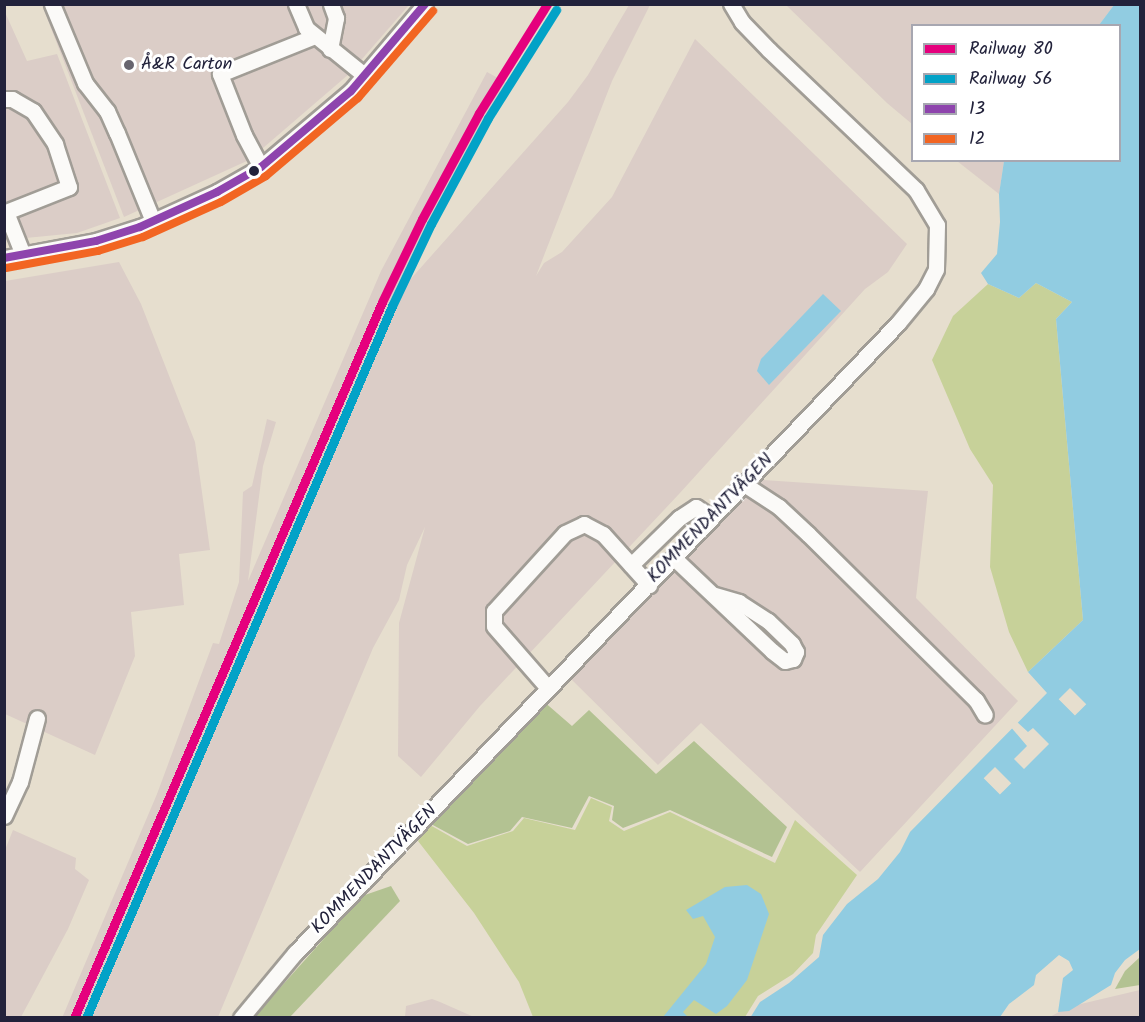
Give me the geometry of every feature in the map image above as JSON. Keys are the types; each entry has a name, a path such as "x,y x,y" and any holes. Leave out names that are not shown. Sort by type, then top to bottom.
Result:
{"street":[{"path":"52,4 85,83 107,111 153,221"},
{"path":"296,4 306,28 364,75"},
{"path":"330,49 336,18 331,4"},
{"path":"4,258 96,241 153,221 217,192 261,167 302,134 364,75 425,4"},
{"name":"KOMMENDANTVÄGEN","path":"241,1017 282,967 898,323 926,289 936,269 937,225 916,190 769,50 742,22 731,4"},
{"path":"261,167 244,135 220,74 315,36"},
{"path":"4,99 12,99 33,111 55,144 69,187 6,212 23,255"},
{"path":"744,484 779,507 808,534 976,700 985,715"},
{"path":"631,565 679,518 696,507 712,518"},
{"path":"548,688 494,626 494,611 565,533 584,524 603,534 649,585"},
{"path":"674,558 772,651 785,661 794,659 796,652 792,644 768,621 739,602 714,595"},
{"path":"4,816 20,782 37,718"}],"shaded area":[{"path":"42,5 409,5 349,74 249,160 124,217"},
{"path":"629,5 650,5 612,81 536,276 544,263 562,252 612,197 695,39 907,244 888,272 865,289 679,494 480,706 421,777 398,756 399,623 425,527 407,565 399,600 373,648 218,1017 62,1018 157,794 213,643 219,644 239,582 243,492 252,486 267,419 276,422 263,466 248,581 381,271 487,72 507,83 406,267 408,282 568,102 588,75"},
{"path":"786,5 1114,5 1100,24 911,24 911,123 887,103"},
{"path":"4,10 27,61 57,54 120,218 77,233 5,240"},
{"path":"958,162 1004,162 999,194"},
{"path":"119,262 141,304 195,442 210,550 179,554 184,605 131,612 135,656 95,755 5,714 5,281"},
{"path":"763,480 928,491 916,598 1018,701 860,872 701,723 658,765 571,679"},
{"path":"13,830 76,858 75,869 89,880 68,929 21,1017 5,1018 5,850"},
{"path":"1140,990 1140,1017 1048,1018 1068,1007"},
{"path":"432,999 474,1017 405,1017 406,1006"}],"green space":[{"path":"1036,283 1072,302 1056,319 1083,620 1028,672 1009,632 990,567 993,485 970,449 932,360 953,316 988,284 1019,298"},
{"path":"542,700 572,726 589,710 656,774 694,741 787,827 772,857 670,810 623,828 612,820 614,806 589,796 572,828 522,817 510,831 468,844 431,824"},
{"path":"591,798 612,807 609,821 624,831 670,812 775,863 795,820 857,875 816,935 813,953 793,974 758,996 745,1017 533,1017 519,982 474,913 418,841 430,825 467,846 513,831 524,818 575,830"},
{"path":"391,886 400,901 290,1017 254,1017 362,896"},
{"path":"1140,957 1140,985 1115,989 1125,971"}],"water":[{"path":"1114,5 1140,5 1140,949 1125,960 1115,973 1111,985 1069,1011 1058,1012 1063,978 1073,970 1069,961 1059,955 1036,975 1034,985 1009,1004 1000,1017 750,1018 760,1002 789,983 819,957 823,935 847,904 878,879 900,852 910,832 1047,693 1028,672 1083,620 1056,319 1072,302 1036,283 1019,298 988,284 981,273 997,254 1000,222 999,194 1004,162 1121,162 1121,24 1100,24"},
{"path":"823,294 841,311 769,385 757,371 761,359"},
{"path":"747,885 761,894 769,914 747,980 727,1006 716,1014 694,1000 683,1012 688,1017 663,1017 706,964 715,937 703,916 693,919 686,910 725,887"}],"pier":[{"path":"1070,688 1086,704 1075,716 1059,699"},
{"path":"1016,721 1028,732 1033,728 1049,744 1024,769 1014,759 1027,746 1010,726"},
{"path":"995,767 1011,783 1000,795 984,778"}],"rail line":[{"name":"80","path":"74,1018 382,302 422,219 479,113 547,4"},
{"name":"56","path":"86,1018 392,306 431,224 488,118 556,10"}],"transit line":[{"name":"13","path":"4,258 96,241 140,227 217,192 261,167 351,91 425,4"},
{"name":"12","path":"6,268 98,251 143,237 221,202 266,176 358,98 433,11"}],"place":[{"name":"Å&R Carton","path":"129,65"}]}
